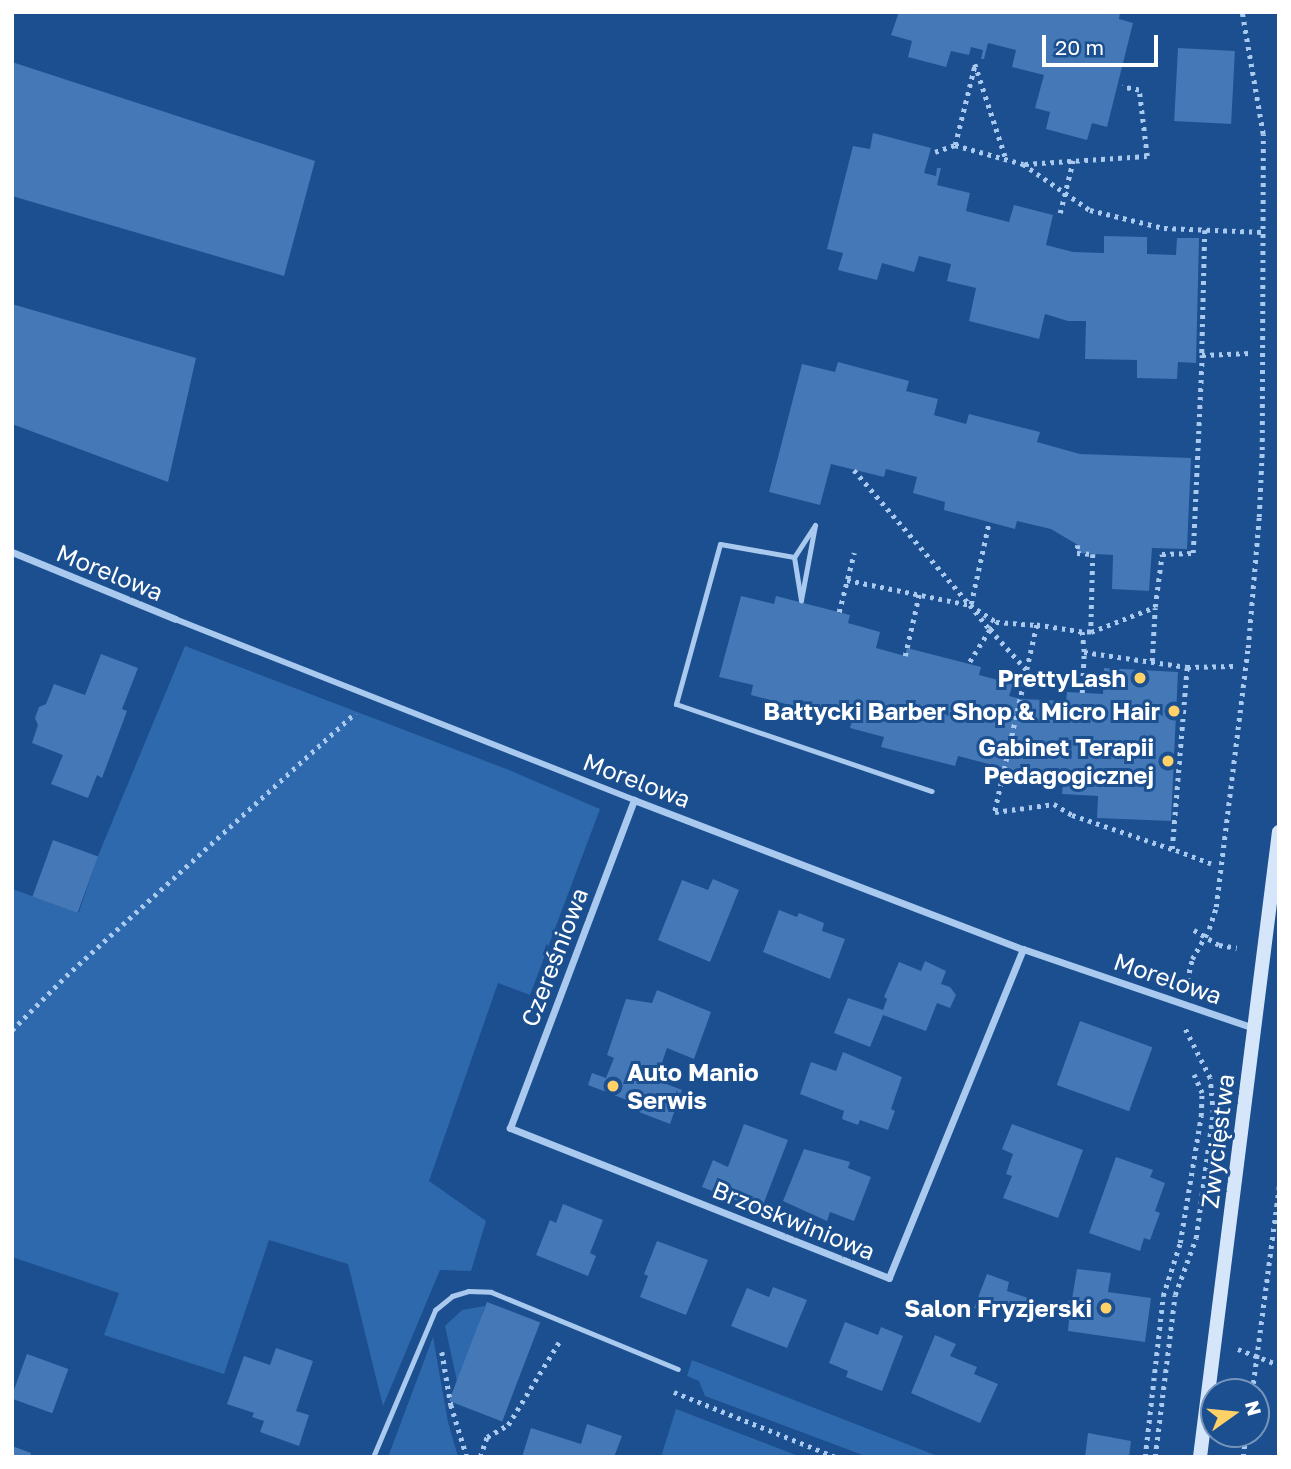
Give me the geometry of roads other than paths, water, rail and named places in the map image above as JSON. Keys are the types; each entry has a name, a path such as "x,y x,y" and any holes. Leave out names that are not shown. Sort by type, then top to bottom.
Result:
{"main road":[{"name":"Zwycięstwa","path":"1200,1457 1279,832"}],"street":[{"name":"Morelowa","path":"12,552 634,800 1023,949 1254,1028"},
{"name":"Czereśniowa","path":"510,1128 634,800"},
{"name":"Brzoskwiniowa","path":"510,1128 889,1278 1023,949"}],"lane":[{"path":"815,524 801,600 797,578 794,557 815,524"},
{"path":"794,557 720,544 676,704 932,792"},
{"path":"373,1457 435,1310 452,1296 468,1292 491,1292 678,1369"}],"place":[{"name":"PrettyLash","path":"1140,678"},
{"name":"Bałtycki Barber Shop & Micro Hair","path":"1174,711"},
{"name":"Gabinet Terapii Pedagogicznej","path":"1168,761"},
{"name":"Auto Manio Serwis","path":"613,1086"},
{"name":"Salon Fryzjerski","path":"1106,1308"}]}
